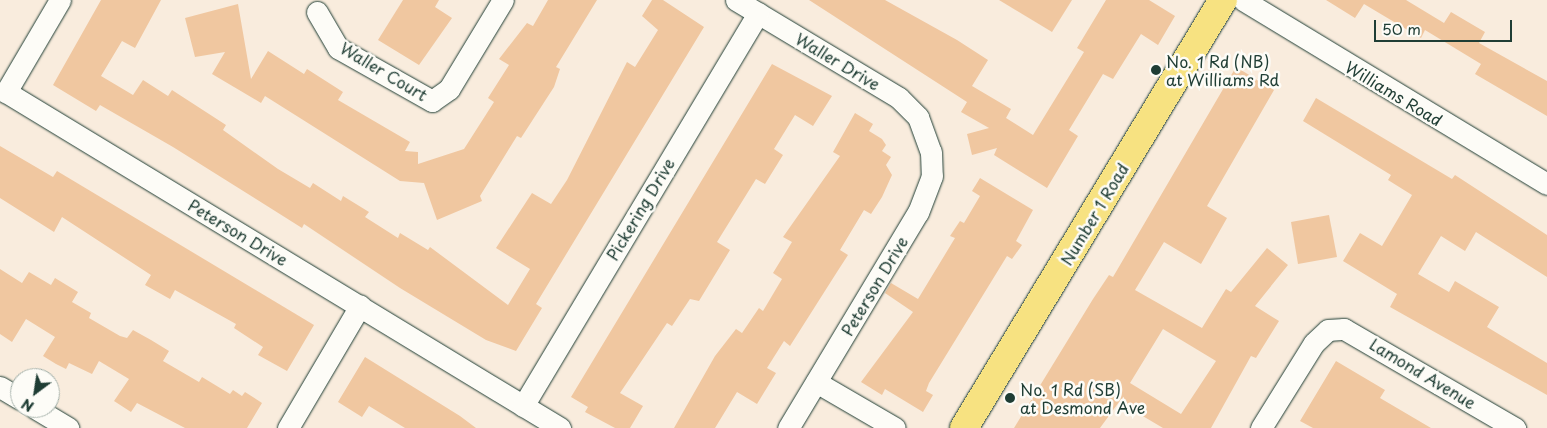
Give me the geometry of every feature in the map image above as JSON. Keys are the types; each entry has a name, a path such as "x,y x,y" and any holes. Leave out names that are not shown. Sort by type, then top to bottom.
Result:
{"main road":[{"name":"Number 1 Road","path":"964,428 1223,0"}],"street":[{"name":"Peterson Drive","path":"60,0 6,92 560,428"},
{"name":"Waller Court","path":"318,12 338,48 432,101 449,88 503,0"},
{"name":"Waller Drive","path":"736,0 899,98 918,117 927,136"},
{"name":"Williams Road","path":"1243,0 1547,184"},
{"name":"Pickering Drive","path":"523,406 758,13"},
{"name":"Peterson Drive","path":"788,428 922,205 932,176 927,136"},
{"path":"288,428 360,306"},
{"name":"Lamond Avenue","path":"1261,428 1314,343 1328,330 1358,334 1515,428"},
{"path":"816,382 895,428"},
{"path":"52,418 68,428"}],"building":[{"path":"101,0 161,0 135,48 122,41 101,76 133,95 143,80 168,96 172,90 226,125 223,130 278,169 310,188 313,183 341,201 343,196 369,212 365,217 398,238 400,233 428,250 430,247 508,305 530,269 496,248 532,193 551,204 567,180 627,62 635,67 658,30 642,16 652,0 663,0 704,27 536,304 542,308 516,351 486,340 400,288 304,224 302,228 173,147 100,105 96,111 53,85"},
{"path":"403,0 439,0 435,7 452,18 419,65 378,40"},
{"path":"548,0 597,0 556,67 560,69 554,87 521,138 517,136 480,196 482,201 437,220 424,183 400,181 265,96 261,103 212,74 225,52 195,57 185,18 238,4 251,79 268,51 304,74 307,69 343,92 338,100 410,142 405,151 418,152 418,164 464,149 494,102 488,98 509,65 499,59 527,23 533,26"},
{"path":"809,0 885,0 957,40 988,60 972,86 1011,109 1006,118 1033,135 1084,52 1077,48 1106,0 1149,0 1175,16 1158,45 1141,34 1113,79 1103,74 1069,130 1078,136 1047,188 994,155 997,148 972,155 967,134 989,128 961,112 967,102"},
{"path":"999,0 1072,0 1052,32"},
{"path":"1326,0 1406,0 1444,23 1451,12 1485,32 1479,43 1547,81 1547,116 1475,74 1481,64 1425,30 1421,38 1364,4 1355,18"},
{"path":"772,64 832,96 813,126 795,115 774,149 783,155 765,184 756,179 717,242 730,250 699,301 690,299 672,326 667,323 620,393 643,406 630,428 615,428 585,412 588,407 571,397"},
{"path":"1236,67 1274,90 1207,206 1227,218 1201,264 1164,242 1135,290 1202,328 1226,289 1231,292 1267,248 1288,265 1255,306 1279,321 1256,358 1251,356 1211,428 1163,428 1119,402 1100,428 1014,428 1093,299 1109,275 1113,277","holes":["1163,329 1216,361 1181,414 1130,383"]},
{"path":"1316,98 1452,179 1455,175 1547,235 1547,277 1476,232 1465,251 1441,236 1418,274 1449,292 1455,281 1499,307 1487,327 1547,363 1547,395 1390,307 1397,294 1343,261 1360,233 1382,246 1412,195 1388,180 1391,175 1303,121"},
{"path":"855,113 873,124 869,131 882,139 886,145 882,151 891,157 886,165 892,175 882,197 871,214 864,210 840,250 848,255 790,346 784,341 767,368 776,373 757,404 737,392 715,428 674,428 715,356 736,329 742,333 759,308 763,311 782,279 773,273 792,242 783,237 840,156 833,152"},
{"path":"0,146 53,177 57,171 314,325 287,371 258,355 263,347 234,328 236,324 175,290 170,299 145,285 151,275 62,217 54,232 0,198"},
{"path":"980,178 1033,210 1016,241 1022,245 1012,259 1007,256 929,383 926,391 933,395 923,412 885,389 882,395 861,382 913,312 885,293 891,283 918,299 955,238 950,236 960,221 964,223 980,196 972,191"},
{"path":"1329,215 1337,257 1298,264 1291,222"},
{"path":"0,269 22,283 29,272 51,285 55,278 78,292 72,302 91,313 89,318 120,336 127,338 133,330 151,340 169,351 163,361 199,382 202,377 230,394 233,390 242,396 245,392 262,403 247,428 185,428 137,403 131,412 114,401 129,379 99,361 92,374 69,363 66,369 56,364 43,356 55,337 26,319 12,342 0,334"},
{"path":"365,357 476,428 405,428 369,406 362,417 338,402"},
{"path":"1336,361 1385,390 1380,398 1431,428 1313,428 1300,421"}],"place":[{"name":"No. 1 Rd (NB) at Williams Rd","path":"1156,70"},
{"name":"No. 1 Rd (SB) at Desmond Ave","path":"1010,398"}]}
